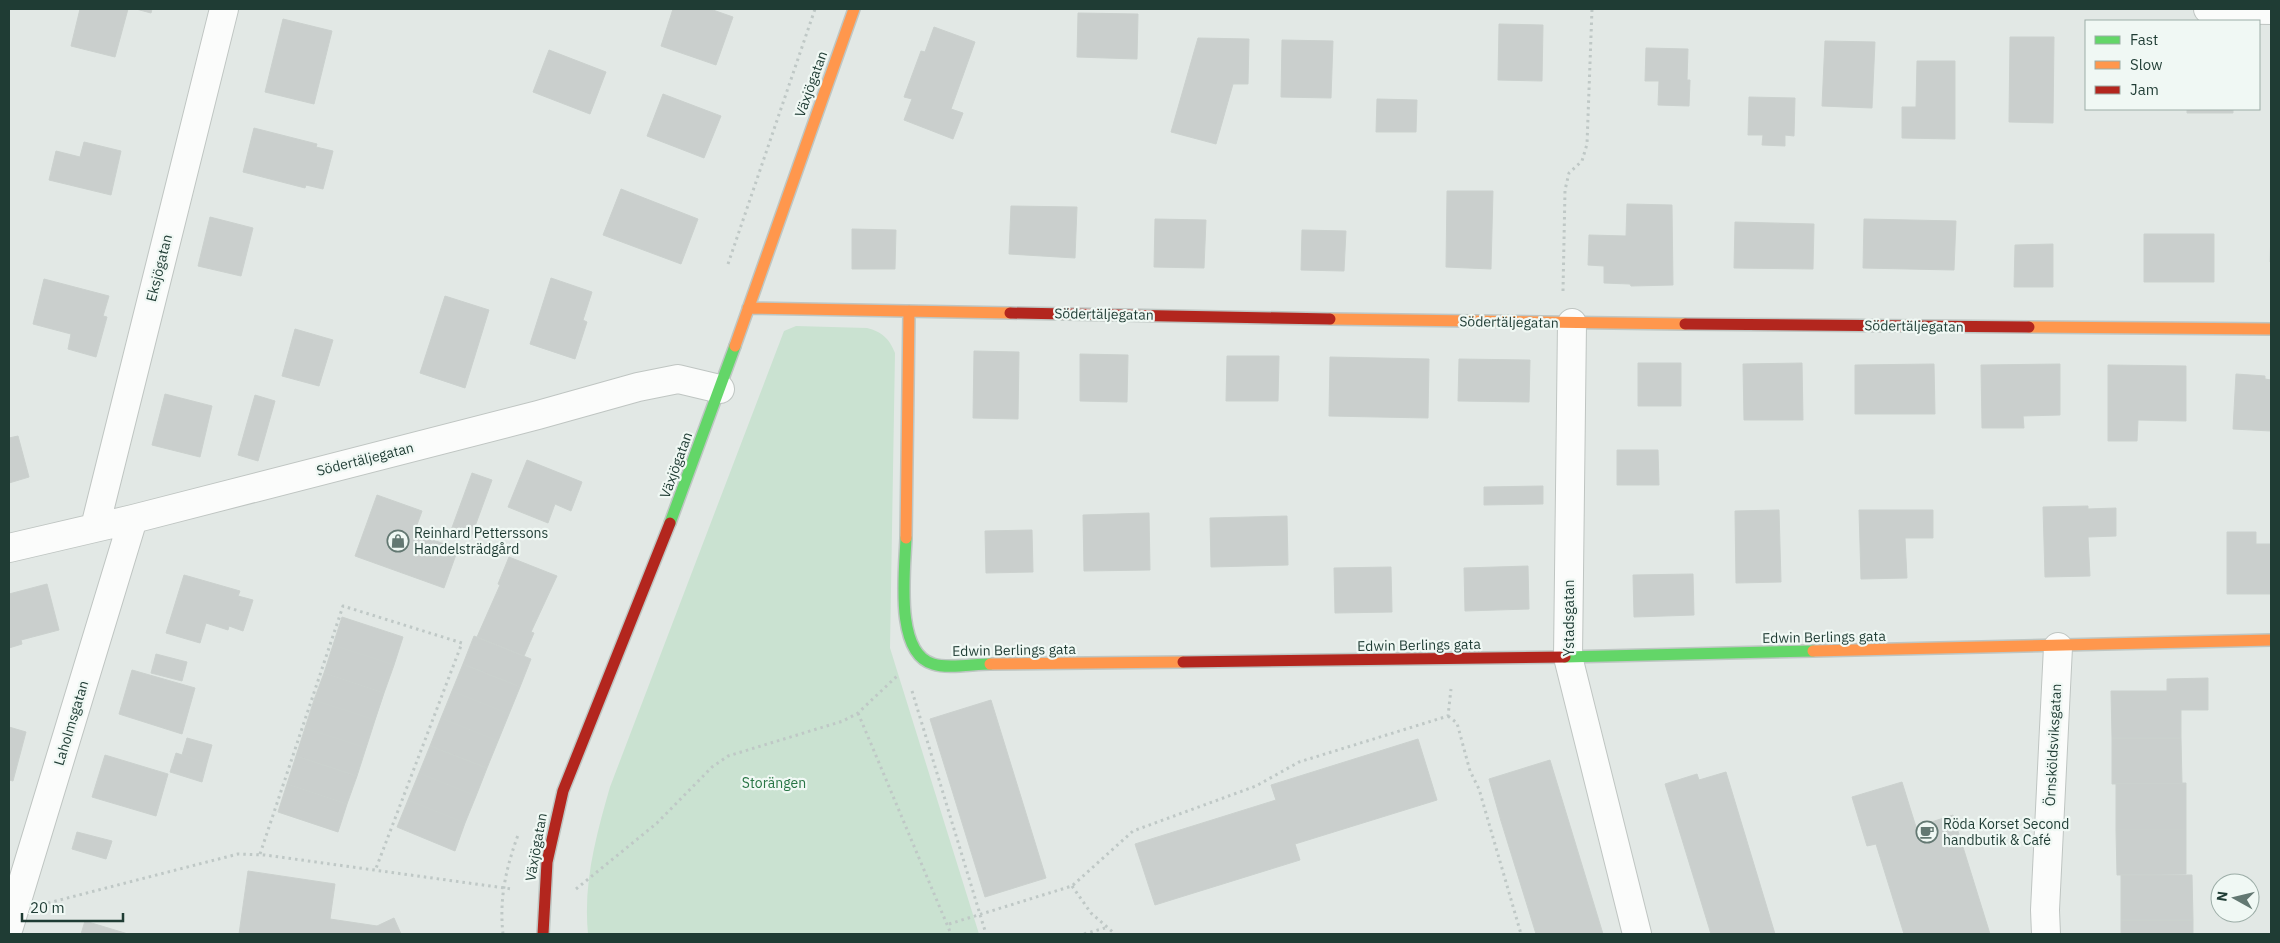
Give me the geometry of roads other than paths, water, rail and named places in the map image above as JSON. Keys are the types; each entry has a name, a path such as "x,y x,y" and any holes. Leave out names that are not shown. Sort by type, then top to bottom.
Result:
{"street":[{"name":"Eksjögatan","path":"95,527 224,9"},
{"name":"Växjögatan","path":"543,934 544,892 552,831 563,791 657,559 720,389 854,9"},
{"path":"2208,9 2271,10"},
{"name":"Södertäljegatan","path":"748,308 1572,323 2271,329"},
{"name":"Edwin Berlings gata","path":"909,311 905,605 907,634 918,657 934,665 1568,657 2058,647 2271,640"},
{"name":"Ystadsgatan","path":"1572,323 1568,657 1637,934"},
{"name":"Södertäljegatan","path":"9,548 132,519 538,415 638,386 678,379 720,389"},
{"name":"Laholmsgatan","path":"12,916 132,519"},
{"name":"Örnsköldsviksgatan","path":"2046,934 2058,647"}],"place":[{"name":"Reinhard Petterssons Handelsträdgård","path":"398,541"},
{"name":"Röda Korset Second handbutik & Café","path":"1927,832"}],"park label":[{"name":"Storängen","path":"774,783"}]}
